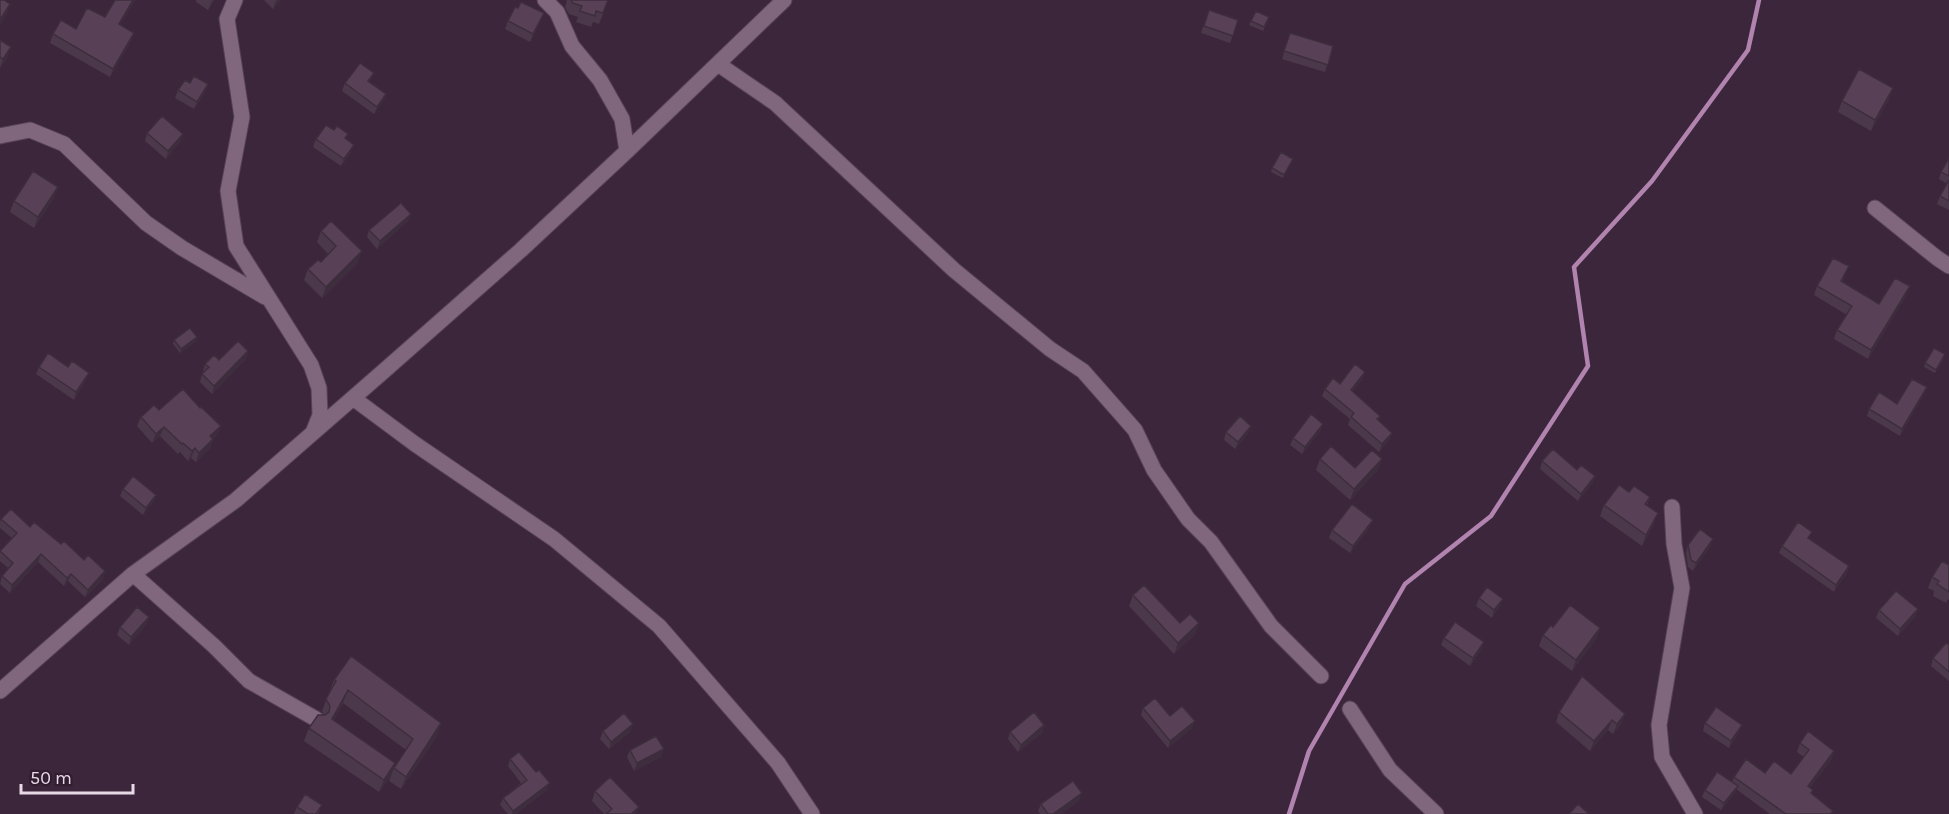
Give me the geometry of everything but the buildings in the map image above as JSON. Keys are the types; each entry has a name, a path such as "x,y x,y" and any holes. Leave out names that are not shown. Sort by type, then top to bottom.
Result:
{"street":[{"path":"235,0 227,19 242,117 228,191 236,246 311,365 319,388 320,415 313,433"},
{"path":"545,0 557,12 572,46 600,80 622,119 627,152"},
{"path":"0,691 133,574 236,500 354,398 521,250 627,152 784,0"},
{"path":"718,64 775,103 954,270 1050,349 1083,371 1135,430 1161,480 1188,519 1211,542 1271,626 1321,676"},
{"path":"0,136 30,130 64,144 146,223 182,248 269,299"},
{"path":"1875,208 1949,266"},
{"path":"354,398 415,444 554,539 659,626 778,763 812,814"},
{"path":"1672,507 1674,544 1682,588 1659,725 1662,757 1695,814"},
{"path":"133,574 214,646 249,681 316,719"},
{"path":"1350,709 1390,770 1436,814"}],"waterway":[{"path":"1289,814 1309,751 1405,584 1491,516 1588,366 1574,267 1652,181 1748,50 1759,0"}]}
